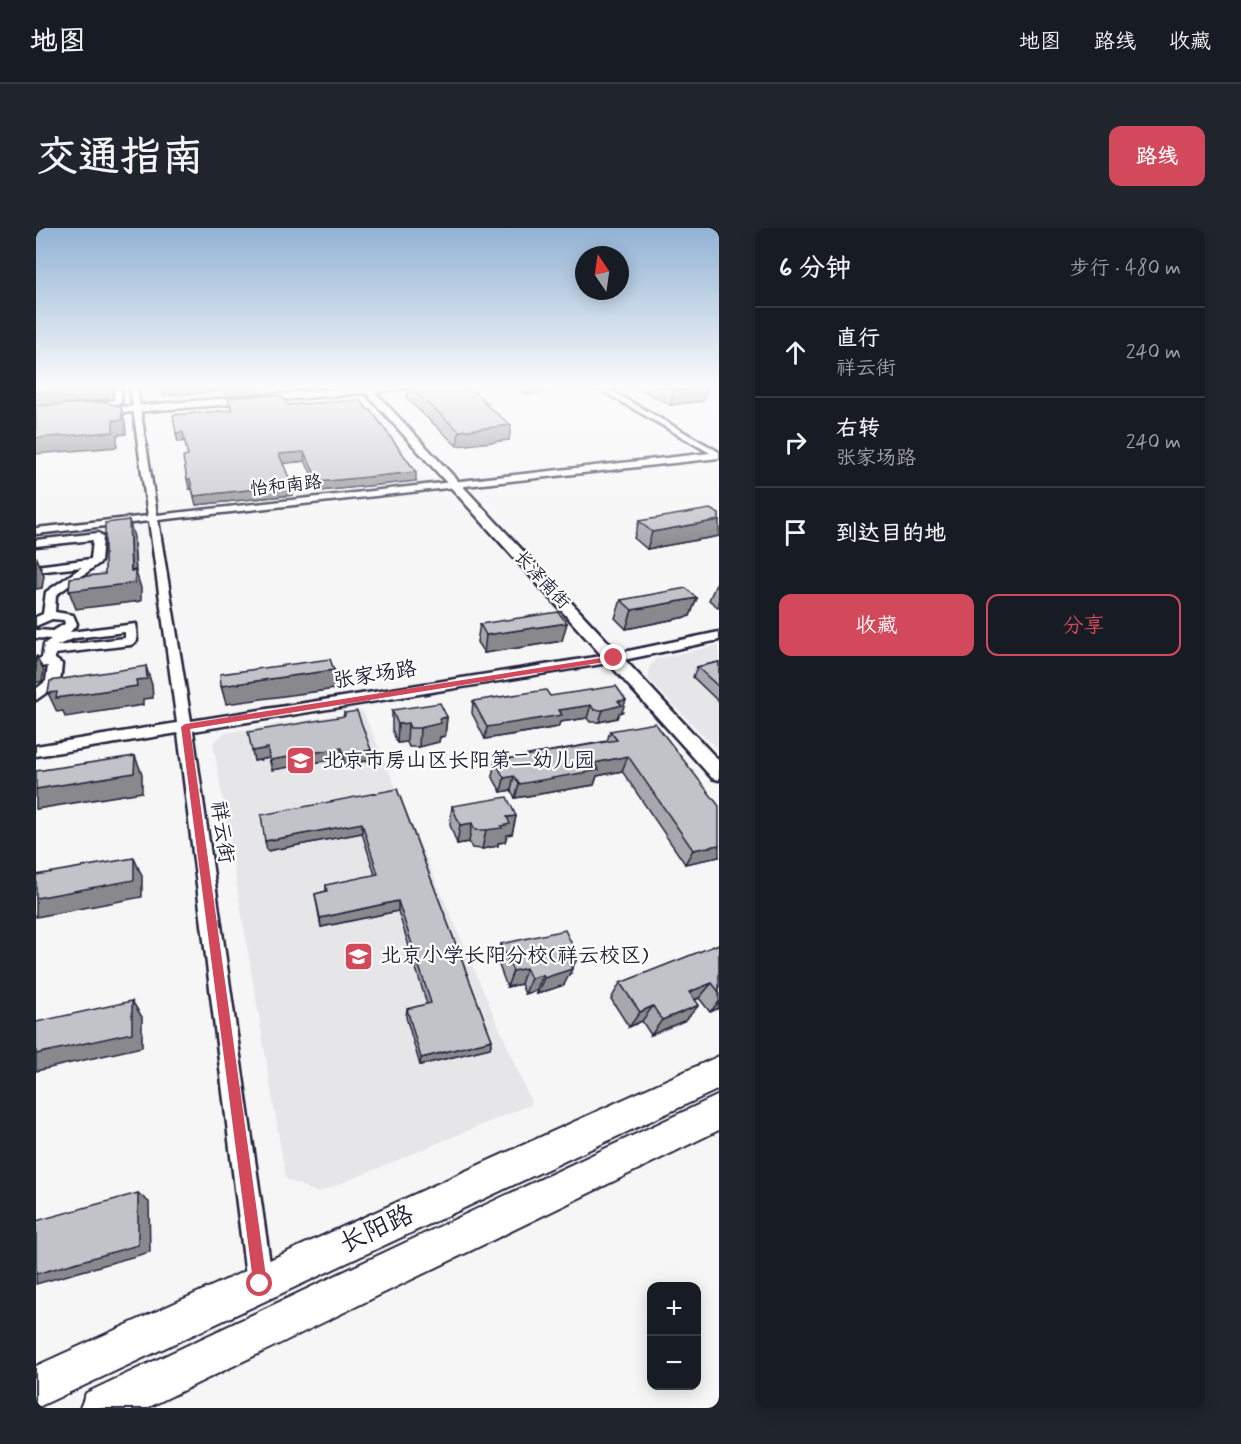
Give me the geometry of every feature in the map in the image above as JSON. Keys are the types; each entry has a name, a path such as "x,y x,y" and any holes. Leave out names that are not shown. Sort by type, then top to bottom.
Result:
{"main road":[{"name":"长阳路","path":"36,1388 719,1072"},
{"name":"长阳路","path":"101,1408 719,1112"}],"street":[{"name":"祥云街","path":"142,442 185,727 260,1284"},
{"name":"长泽南街","path":"415,442 719,773"},
{"path":"696,442 719,455"},
{"name":"怡和南路","path":"36,531 719,455"},
{"path":"36,543 98,536 96,562"},
{"path":"36,569 96,562"},
{"path":"36,596 50,594 96,562"},
{"path":"49,616 50,594"},
{"path":"36,622 49,616 66,616 71,621 66,630 50,644 44,658"},
{"path":"36,634 57,638 132,627 131,640 44,658"},
{"name":"张家场路","path":"36,751 614,658 719,636"},
{"path":"36,696 53,683 55,664 44,658"}],"shaded area":[{"path":"719,645 719,751 649,680 649,667 656,659"},
{"name":"北京小学长阳分校(祥云校区)","path":"363,711 532,1104 318,1193 286,1179 213,743 224,733"}],"building":[{"path":"185,442 394,442 416,472 319,482 304,452 279,454 292,485 194,496 190,479 187,479 183,457 188,456"},
{"path":"710,509 719,514 719,520 652,532 639,521"},
{"path":"129,520 131,571 135,570 135,583 69,591 70,578 105,574 105,523"},
{"path":"686,588 697,598 632,610 621,600"},
{"path":"558,612 567,623 486,635 480,624"},
{"path":"330,659 334,670 221,686 220,674"},
{"path":"719,662 719,687 697,667"},
{"path":"146,666 147,679 136,680 137,686 56,698 57,692 48,693 50,681"},
{"path":"616,686 626,700 618,701 622,705 603,710 594,710 591,705 559,710 562,715 487,727 473,701 546,690 550,696"},
{"path":"440,703 447,717 439,719 441,723 420,728 410,728 408,723 398,724 392,710"},
{"path":"357,711 371,750 344,755 342,748 270,760 268,748 252,751 248,732 345,716 344,713"},
{"path":"655,723 719,806 719,845 693,850 628,756 594,763 599,770 519,784 514,776 504,778 495,761 617,740 610,731"},
{"path":"135,756 134,773 36,789 36,771"},
{"path":"397,789 492,1040 421,1058 407,1009 431,1003 398,901 320,918 315,894 327,891 326,885 378,874 362,823 265,841 261,815"},
{"path":"507,797 516,816 507,817 510,824 501,826 502,828 475,830 472,823 460,825 452,806"},
{"path":"134,858 134,880 36,898 36,875"},
{"path":"565,930 578,957 567,960 572,969 544,978 543,975 531,978 526,968 513,971 501,944"},
{"path":"719,944 719,992 712,983 689,992 699,1005 662,1020 653,1006 640,1012 620,983"},
{"path":"132,1001 132,1033 36,1054 36,1022"},
{"path":"138,1193 138,1245 36,1274 36,1221"}],"place":[{"name":"北京市房山区长阳第二幼儿园","path":"301,761"},
{"name":"北京小学长阳分校(祥云校区)","path":"359,956"}],"route":[{"path":"260,1284 185,727 614,658"}]}
